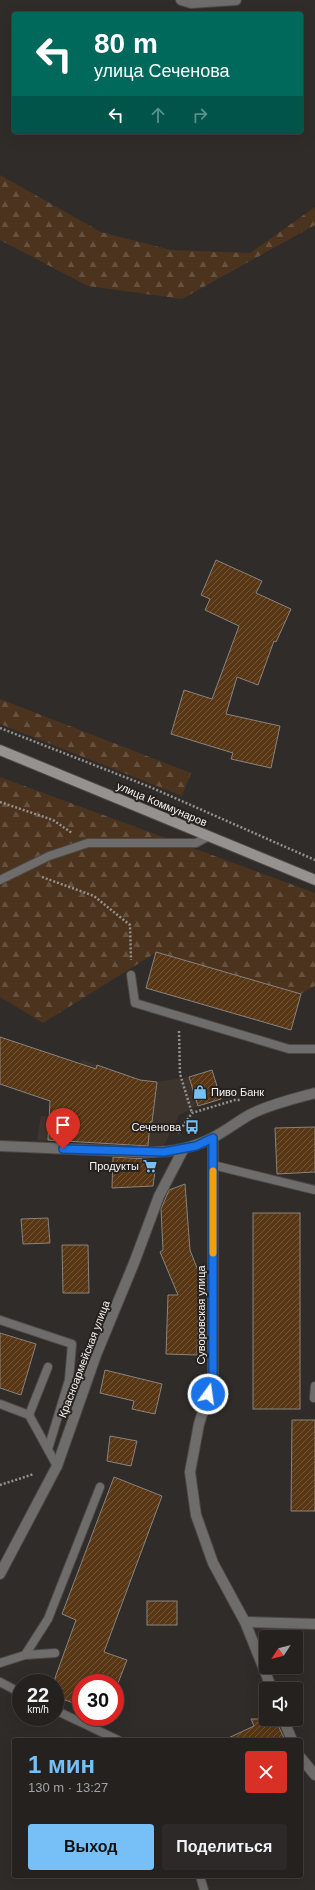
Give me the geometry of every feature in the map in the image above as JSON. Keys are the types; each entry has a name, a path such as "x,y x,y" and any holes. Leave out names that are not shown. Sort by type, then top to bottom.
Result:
{"main road":[{"name":"улица Коммунаров","path":"0,750 315,880"}],"street":[{"path":"181,0 191,3 236,0"},
{"path":"0,1146 164,1152 183,1150 213,1138 252,1114 281,1102 315,1094"},
{"name":"Суворовская улица","path":"213,1138 213,1379 199,1424 190,1472 196,1515 213,1563 246,1622 269,1682"},
{"name":"Красноармейская улица","path":"0,1574 57,1466 96,1355 159,1196 183,1150"},
{"path":"246,1622 315,1624"},
{"path":"287,1726 291,1738"},
{"path":"303,1760 315,1775"}],"lane":[{"path":"0,880 49,856 88,843 196,843 209,836"},
{"path":"131,975 135,1004 289,1049 315,1049"},
{"path":"213,1165 315,1190"},
{"path":"0,1320 72,1344 69,1380 48,1449"},
{"path":"29,1415 48,1367"},
{"path":"314,1398 315,1386"},
{"path":"0,1404 29,1415 57,1466"},
{"path":"24,1656 48,1619 100,1487"},
{"path":"0,1663 24,1656 55,1653"},
{"path":"0,1682 12,1688"},
{"path":"64,1714 114,1738"},
{"path":"201,1878 204,1890"}],"path":[{"path":"0,728 150,787 315,860"},
{"path":"0,802 53,820 88,843"},
{"path":"21,869 94,896 130,925 131,975"},
{"path":"179,1016 180,1074 192,1113"},
{"path":"164,1152 192,1113 235,1100 243,1100"},
{"path":"0,1485 40,1472"}],"shaded area":[{"path":"82,1059 140,1080 157,1082 189,1077 198,1106 179,1115 163,1147 37,1140 41,1116 61,1116"}],"green space":[{"path":"0,175 101,232 171,250 250,253 315,207 315,225 182,299 88,286 0,240"},
{"path":"0,699 191,773 182,796 0,724"},
{"path":"0,777 315,893 315,986 301,994 157,952 43,1023 0,997"}],"building":[{"path":"216,560 262,581 256,593 291,609 276,642 274,641 258,685 237,677 226,714 280,726 271,768 231,759 233,753 171,734 184,690 212,699 239,626 205,610 210,599 201,595"},
{"path":"156,952 301,994 291,1030 146,988"},
{"path":"0,1037 96,1069 97,1065 140,1080 157,1082 152,1122 150,1122 148,1146 48,1140 50,1101 0,1084"},
{"path":"212,1070 221,1099 198,1106 189,1077"},
{"path":"315,1127 315,1172 277,1174 275,1128"},
{"path":"113,1157 147,1159 147,1164 156,1164 153,1186 112,1188"},
{"path":"185,1184 190,1250 202,1281 199,1282 197,1355 166,1354 168,1295 178,1295 160,1252 163,1250 161,1209 169,1190"},
{"path":"253,1213 300,1213 300,1409 253,1409"},
{"path":"48,1218 50,1243 23,1244 21,1219"},
{"path":"62,1245 88,1245 89,1293 63,1293"},
{"path":"0,1333 36,1344 21,1395 0,1388"},
{"path":"105,1370 162,1384 155,1414 132,1409 134,1401 100,1393"},
{"path":"292,1420 315,1420 315,1511 291,1511"},
{"path":"110,1436 137,1441 131,1466 107,1461"},
{"path":"114,1477 162,1496 104,1652 127,1660 122,1674 72,1674 72,1703 64,1699 64,1674 56,1674 76,1620 62,1614"},
{"path":"147,1601 177,1601 177,1625 147,1625"},
{"path":"251,1719 259,1719 259,1726 278,1726 284,1738 228,1738 254,1726"}],"slow traffic":[{"path":"213,1171 213,1253"}],"place":[{"name":"Пиво Банк","path":"200,1092"},
{"name":"Сеченова","path":"192,1127"},
{"name":"Продукты","path":"150,1166"}],"route":[{"path":"63,1149 164,1152 183,1150 213,1138 213,1379 208,1394"}]}
